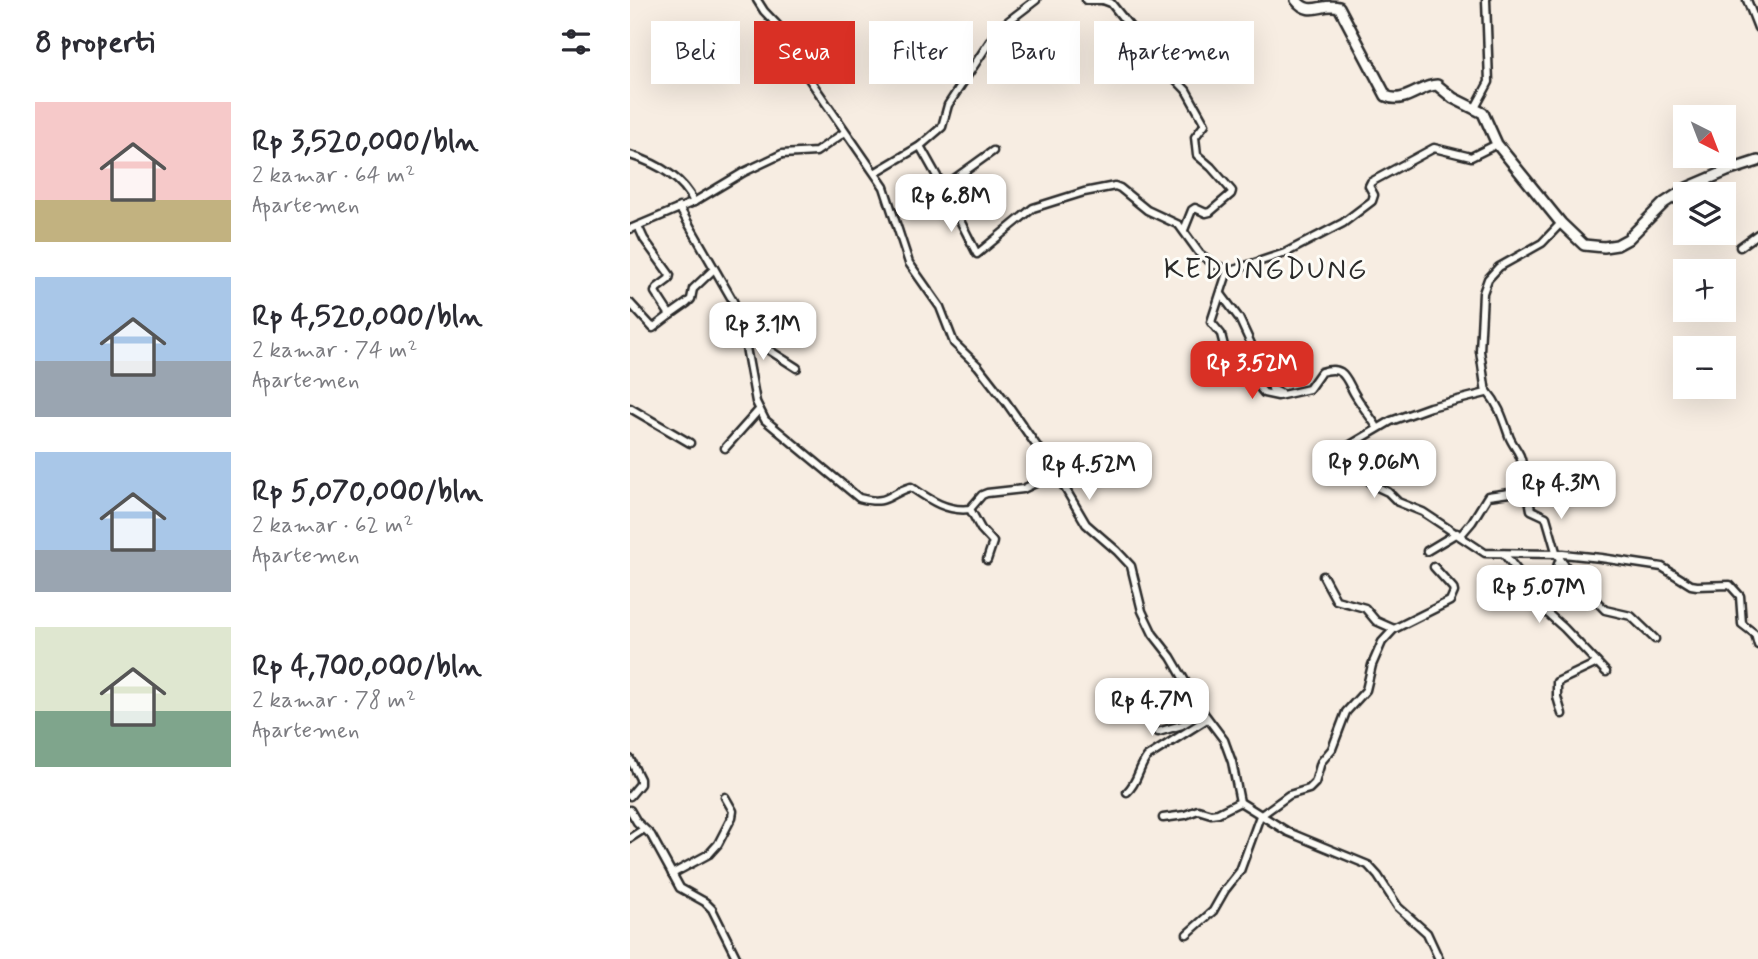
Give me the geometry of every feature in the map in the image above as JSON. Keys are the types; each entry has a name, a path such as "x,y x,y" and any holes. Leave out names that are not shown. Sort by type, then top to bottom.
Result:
{"street":[{"path":"757,0 786,34 803,70 876,172 884,187 909,262 940,307 954,343 978,366 1006,402 1059,478 1086,524 1130,566 1142,611 1153,634 1171,656 1228,750 1240,802 1287,832 1368,865 1398,907 1427,933 1439,959"},
{"path":"876,172 920,146 942,127 948,105 998,29 1036,0"},
{"path":"1086,0 1111,3 1154,57 1186,90 1205,124 1195,137 1197,155 1232,191 1210,212 1195,208 1192,210 1184,230"},
{"path":"1296,0 1303,7 1312,10 1327,5 1339,6 1386,96 1392,99 1400,98 1437,85 1453,98 1475,108 1487,119 1497,144 1561,223 1584,245 1617,245 1628,239 1664,203 1688,188 1727,170 1758,161"},
{"path":"1475,108 1489,82 1486,0"},
{"path":"1747,0 1758,28"},
{"path":"630,229 694,202 744,172 782,154 816,152 845,132"},
{"path":"920,146 977,254 1033,208 1105,187 1120,188 1147,211 1179,225 1200,254 1228,271 1271,258 1343,223 1372,201 1374,195 1369,186 1371,182 1427,151 1438,148 1457,156 1471,157 1497,144"},
{"path":"943,187 993,151"},
{"path":"630,155 648,161 683,183 694,202"},
{"path":"679,207 733,301 744,334 758,411 765,420 859,498 883,501 911,487 943,507 970,509 982,495 1023,489 1042,480 1059,478"},
{"path":"1518,490 1516,472 1522,466 1522,458 1509,438 1500,408 1487,391 1480,351 1483,293 1488,279 1499,267 1542,243 1561,223"},
{"path":"638,226 670,275 655,292 670,315"},
{"path":"1740,247 1758,234"},
{"path":"630,303 653,328 687,303 691,299 692,289 713,270"},
{"path":"1228,271 1211,322 1221,334 1226,354 1234,365 1252,378 1264,393 1274,396 1309,389 1321,372 1333,369 1339,371 1347,377 1377,427"},
{"path":"1221,294 1239,318 1251,345"},
{"path":"744,334 797,368"},
{"path":"1271,366 1273,392 1285,394"},
{"path":"1487,391 1430,407 1377,427 1347,447 1346,453 1373,485 1388,492 1398,502 1423,512 1481,552 1581,556 1658,566 1697,586 1730,585 1740,596 1742,624 1755,634 1758,645"},
{"path":"630,408 690,443"},
{"path":"725,448 758,411"},
{"path":"1427,551 1458,534 1472,522 1488,496 1518,490 1528,494 1531,510 1545,515 1558,557 1578,582 1605,610 1631,616 1655,639"},
{"path":"970,509 981,529 993,542 987,560"},
{"path":"1504,554 1543,602"},
{"path":"1558,557 1543,602 1544,610 1606,673"},
{"path":"1187,934 1213,911 1240,871 1260,816 1289,795 1309,789 1315,783 1321,762 1332,749 1346,712 1366,690 1378,649 1394,629 1450,601 1453,588 1434,567"},
{"path":"1323,576 1336,600 1346,605 1356,604 1365,608 1376,621 1394,629"},
{"path":"1562,714 1557,697 1557,682 1597,663"},
{"path":"1158,732 1205,715"},
{"path":"1127,792 1137,781 1142,763 1147,757 1205,715"},
{"path":"630,759 640,784 630,796"},
{"path":"672,874 709,854 718,844 733,811 725,797"},
{"path":"1164,818 1198,810 1211,814 1219,813 1240,802"},
{"path":"630,810 651,835 685,892 705,902 712,909 737,959"},
{"path":"630,838 644,829"}],"district":[{"name":"KEDUNGDUNG","path":"1266,268"}]}
